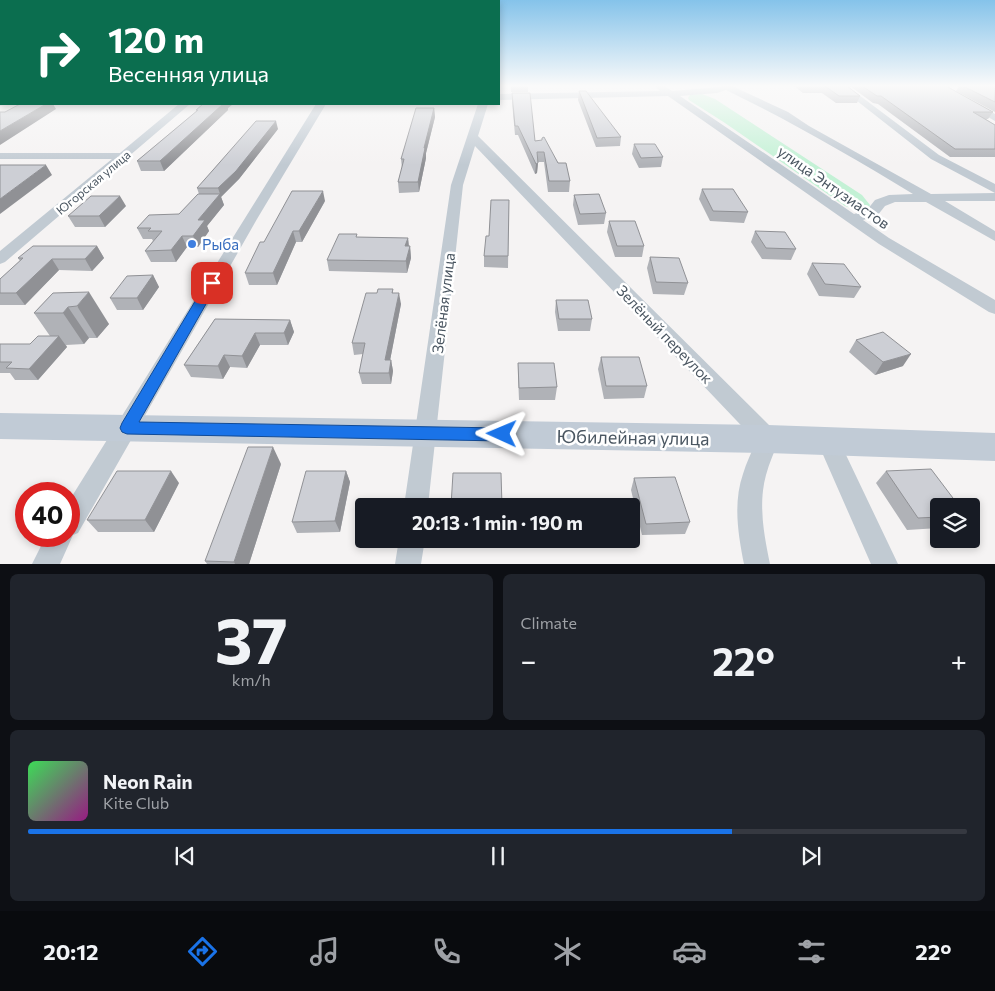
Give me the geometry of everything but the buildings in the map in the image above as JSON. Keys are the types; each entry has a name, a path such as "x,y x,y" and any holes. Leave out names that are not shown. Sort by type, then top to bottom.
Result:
{"street":[{"name":"Югорская улица","path":"0,259 175,112"},
{"path":"80,506 250,219 316,112"},
{"name":"Зелёная улица","path":"417,498 457,185 480,112"},
{"name":"улица Энтузиастов","path":"699,112 852,219 991,305"},
{"path":"781,112 995,237"},
{"path":"876,112 935,157 995,190"},
{"name":"Зелёный переулок","path":"473,137 768,439"},
{"path":"0,156 123,156"},
{"path":"852,219 872,213 880,203 886,200 995,197"},
{"name":"Юбилейная улица","path":"0,426 768,439 995,448"},
{"path":"757,564 751,537 749,501 754,475 768,439"},
{"path":"828,441 885,564"},
{"path":"45,564 55,547"},
{"path":"408,564 411,548"}],"green space":[{"path":"708,112 735,112 862,195 870,205 869,208 862,212 845,206"}],"place":[{"name":"Рыба","path":"192,244"}],"route":[{"path":"212,283 127,428 502,434"}]}
